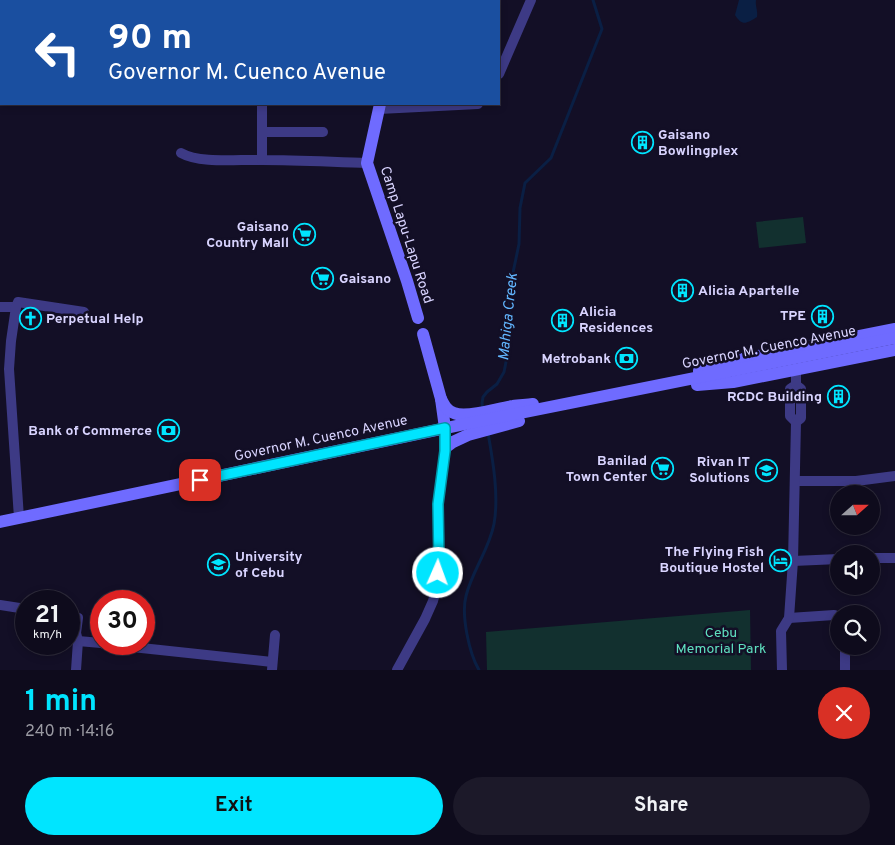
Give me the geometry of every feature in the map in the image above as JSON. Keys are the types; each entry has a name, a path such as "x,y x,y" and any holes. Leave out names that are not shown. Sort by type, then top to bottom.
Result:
{"main road":[{"name":"Camp Lapu-Lapu Road","path":"380,106 367,163 418,318"},
{"name":"Governor M. Cuenco Avenue","path":"649,388 723,363 895,329"},
{"path":"423,334 441,399 445,428"},
{"name":"Governor M. Cuenco Avenue","path":"0,522 445,428 895,338"},
{"name":"Governor M. Cuenco Avenue","path":"649,388 725,383 895,350"},
{"path":"441,399 445,406 453,413 473,423 462,438 445,448"},
{"path":"515,414 586,400"}],"street":[{"path":"500,72 531,0"},
{"path":"262,105 262,160"},
{"path":"380,106 429,105"},
{"path":"262,132 323,132"},
{"path":"181,153 199,160 367,163"},
{"path":"19,518 9,369 16,307 18,302 84,312"},
{"path":"0,307 16,307"},
{"path":"782,670 781,631 789,618 793,561 796,422 790,416 790,388 796,385 796,370"},
{"path":"400,666 425,620 437,586 439,561 438,504 445,448 445,428"},
{"path":"795,481 856,481 895,476"},
{"path":"880,558 895,558"},
{"path":"793,561 830,559"},
{"path":"0,605 15,607"},
{"path":"789,618 830,615"},
{"path":"155,651 272,666 275,635"},
{"path":"76,670 77,655"},
{"path":"845,655 845,670"}],"green space":[{"path":"803,217 806,243 759,248 756,222"},
{"name":"Cebu Memorial Park","path":"750,610 751,670 487,670 486,632"}],"water":[{"path":"739,0 756,0 757,17 744,23 740,21 735,15"}],"waterway":[{"name":"Mahiga Creek","path":"483,410 483,397 497,384 504,372 507,357 511,282 519,244 520,208 525,183 551,158 602,29 593,0"},
{"name":"Mahiga Creek","path":"479,670 475,663 467,634 465,604 472,578 492,534 494,524 496,490 488,433"}],"place":[{"name":"Gaisano Bowlingplex","path":"642,143"},
{"name":"Gaisano Country Mall","path":"305,235"},
{"name":"Gaisano","path":"323,279"},
{"name":"Alicia Apartelle","path":"682,291"},
{"name":"TPE","path":"822,316"},
{"name":"Perpetual Help","path":"30,319"},
{"name":"Alicia Residences","path":"563,320"},
{"name":"Metrobank","path":"627,359"},
{"name":"RCDC Building","path":"838,397"},
{"name":"Bank of Commerce","path":"168,431"},
{"name":"Banilad Town Center","path":"663,469"},
{"name":"Rivan IT Solutions","path":"766,470"},
{"name":"The Flying Fish Boutique Hostel","path":"780,560"},
{"name":"University of Cebu","path":"219,565"}],"route":[{"path":"200,480 445,428 445,451 438,504 438,573"}]}
